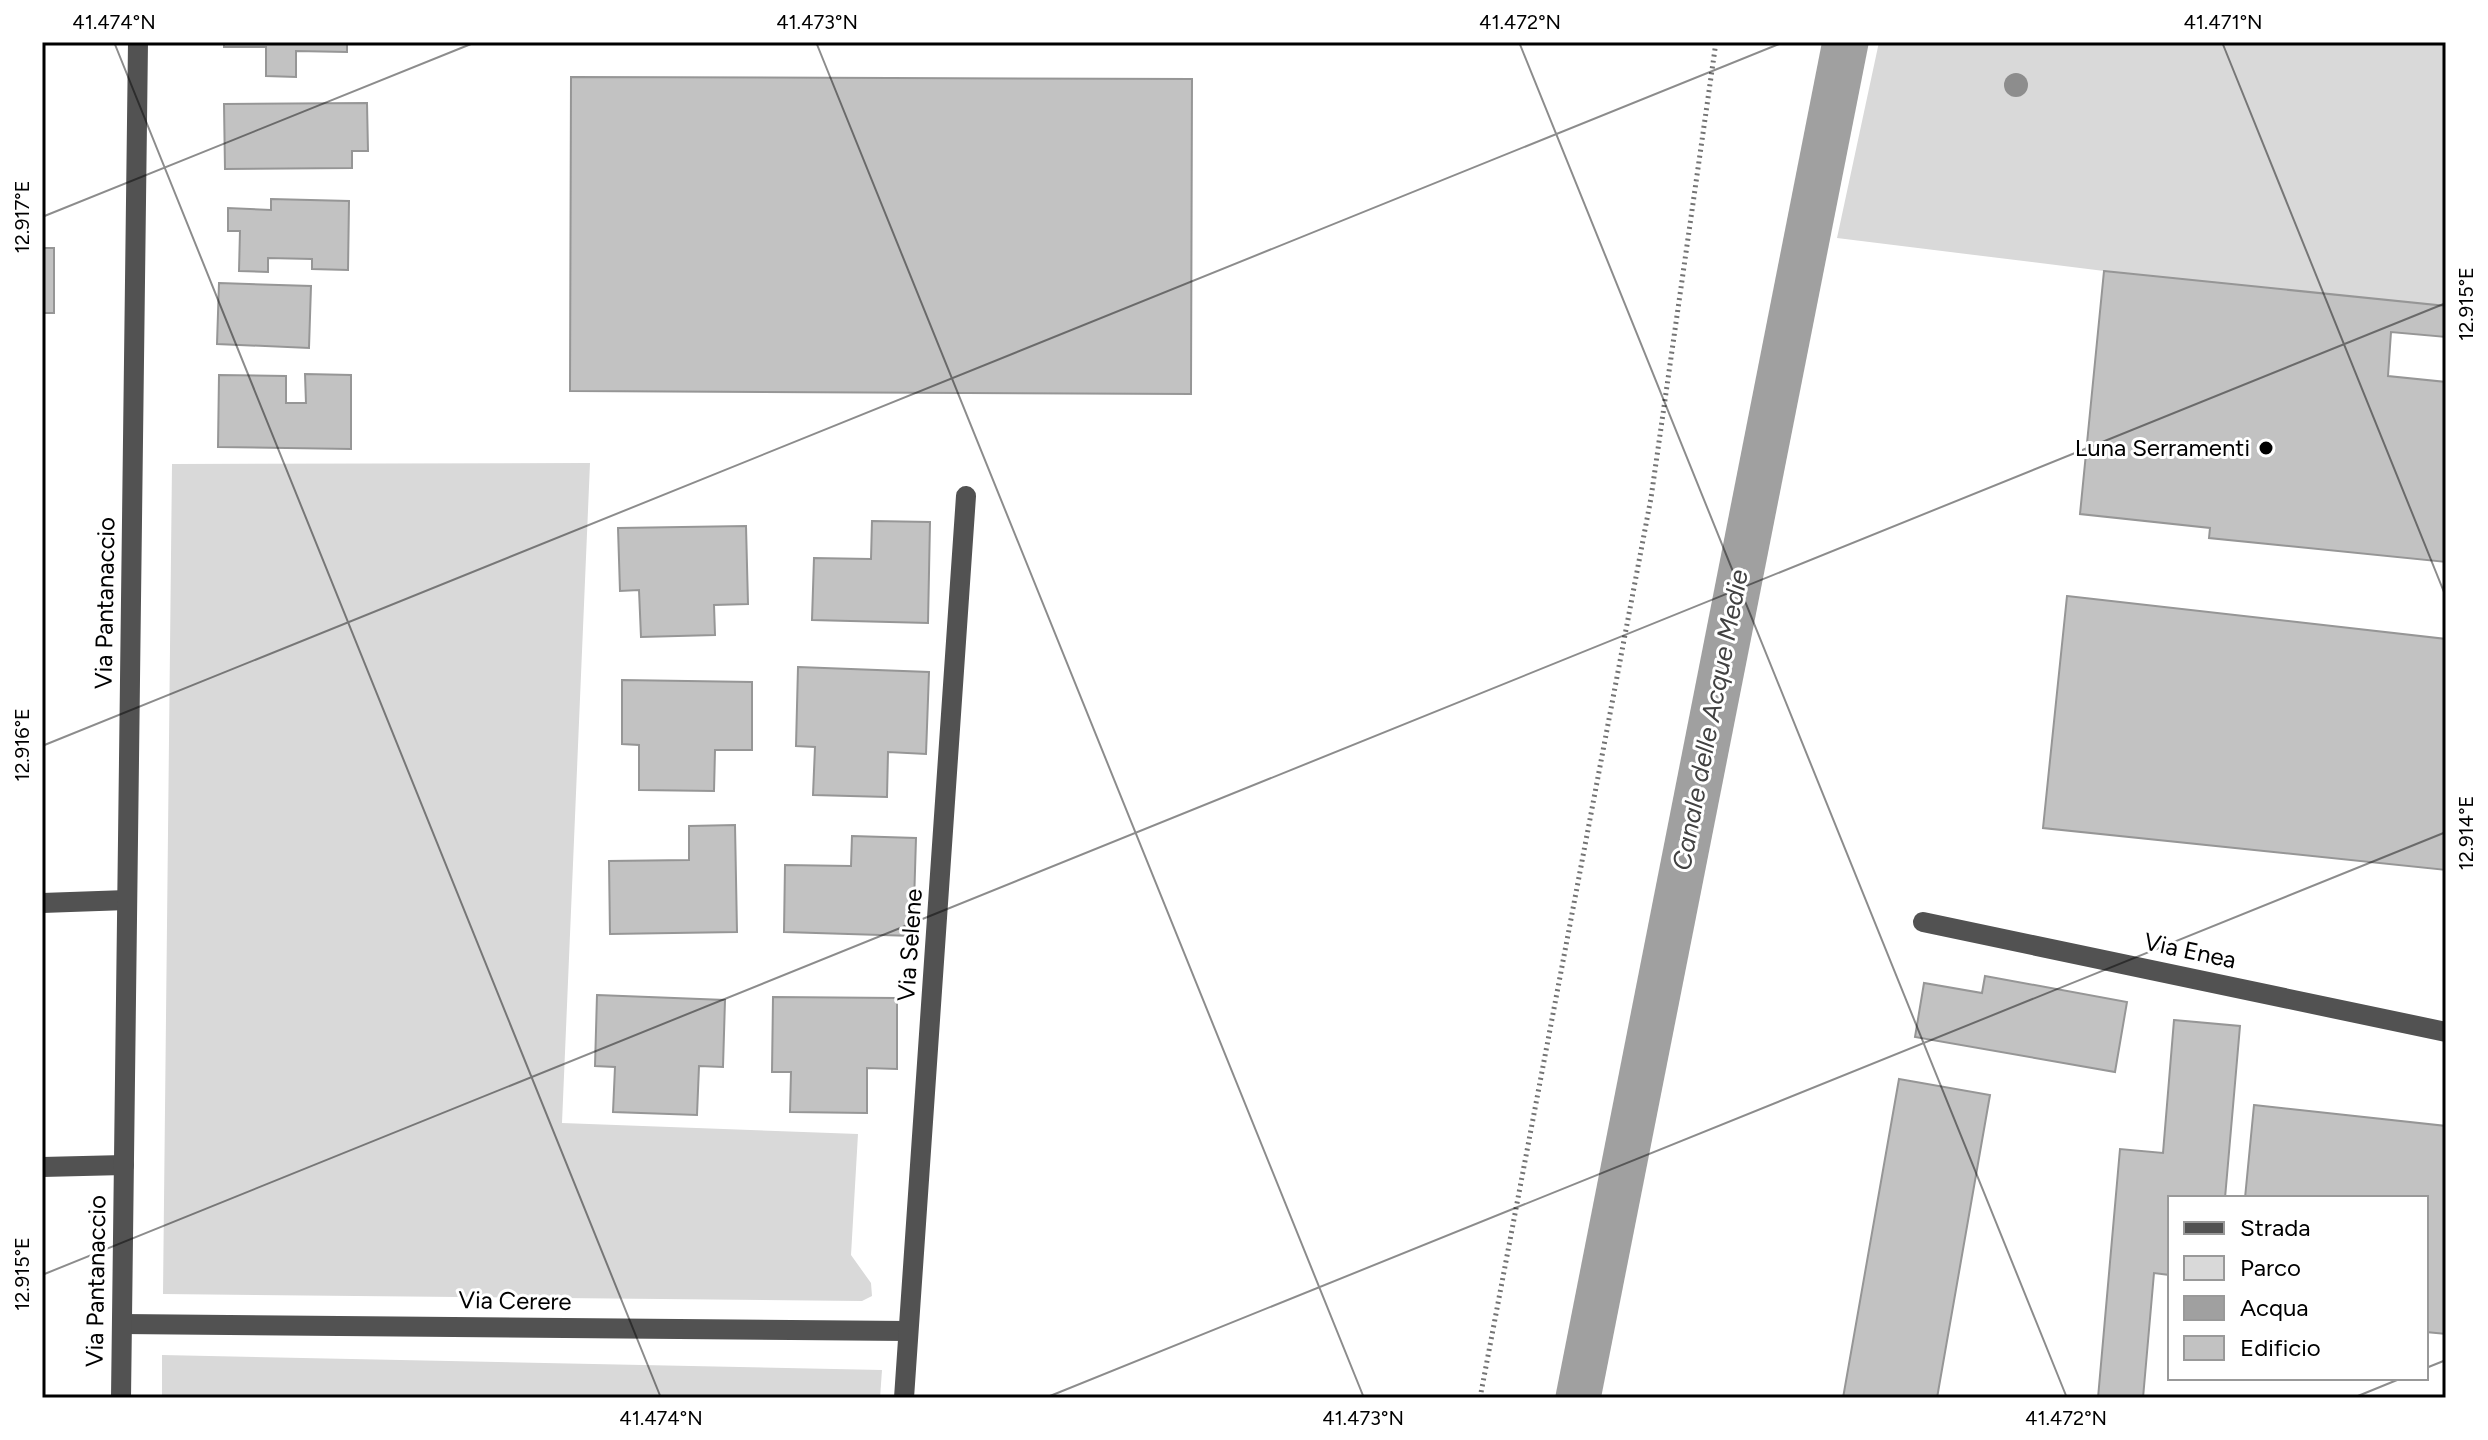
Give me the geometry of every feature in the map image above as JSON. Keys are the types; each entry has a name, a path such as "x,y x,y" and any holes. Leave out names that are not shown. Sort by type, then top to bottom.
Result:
{"street":[{"name":"Via Pantanaccio","path":"121,1398 138,42"},
{"name":"Via Selene","path":"904,1398 966,496"},
{"path":"42,903 127,900"},
{"name":"Via Enea","path":"1923,922 2446,1032"},
{"name":"Via Pantanaccio","path":"42,1167 124,1165"},
{"name":"Via Cerere","path":"122,1324 908,1331"}],"path":[{"path":"1480,1398 1651,498 1716,42"}],"green space":[{"path":"1879,42 2446,42 2446,306 2104,271 1837,238"},
{"path":"590,463 562,1123 858,1134 851,1255 871,1283 872,1296 862,1301 163,1294 172,464"},
{"path":"162,1355 882,1370 880,1398 162,1398"}],"water":[{"name":"Canale delle Acque Medie","path":"1822,42 1869,42 1601,1398 1555,1398"}],"building":[{"path":"224,42 347,42 347,52 296,51 296,77 266,76 266,47 224,47"},
{"path":"571,77 1192,79 1191,394 570,391"},
{"path":"367,103 368,151 352,151 352,168 225,169 224,104"},
{"path":"271,199 349,201 348,270 312,269 312,259 268,258 268,272 239,271 240,231 228,231 228,208 271,210"},
{"path":"42,248 54,248 54,313 42,313"},
{"name":"Luna Serramenti","path":"2104,271 2446,306 2446,337 2391,332 2388,376 2446,382 2446,562 2209,538 2210,528 2080,514"},
{"path":"219,283 311,286 309,348 217,344"},
{"path":"305,374 351,375 351,449 218,447 219,375 286,376 286,403 306,403"},
{"path":"872,521 930,522 928,623 812,620 814,558 871,559"},
{"path":"746,526 748,604 714,605 715,635 641,637 639,590 620,591 618,528"},
{"path":"2067,596 2446,639 2446,870 2043,828"},
{"path":"798,667 929,672 926,754 888,752 887,797 813,795 815,747 796,746"},
{"path":"622,680 752,682 752,750 715,750 714,791 639,790 639,745 622,744"},
{"path":"735,825 737,932 610,934 609,861 689,860 689,826"},
{"path":"852,836 916,838 913,936 784,932 785,865 851,866"},
{"path":"1985,976 2127,1002 2115,1072 1915,1037 1924,983 1982,993"},
{"path":"597,995 725,1000 723,1067 699,1066 697,1115 613,1112 615,1067 595,1066"},
{"path":"773,997 897,998 897,1069 867,1068 867,1113 790,1112 791,1072 772,1072"},
{"path":"2174,1020 2240,1026 2225,1196 2168,1196 2168,1275 2154,1273 2143,1398 2098,1398 2120,1149 2163,1153"},
{"path":"1899,1079 1990,1095 1937,1398 1843,1398"},
{"path":"2254,1105 2446,1126 2446,1334 2428,1332 2428,1196 2245,1196"}],"place":[{"name":"Luna Serramenti","path":"2266,448"}]}
